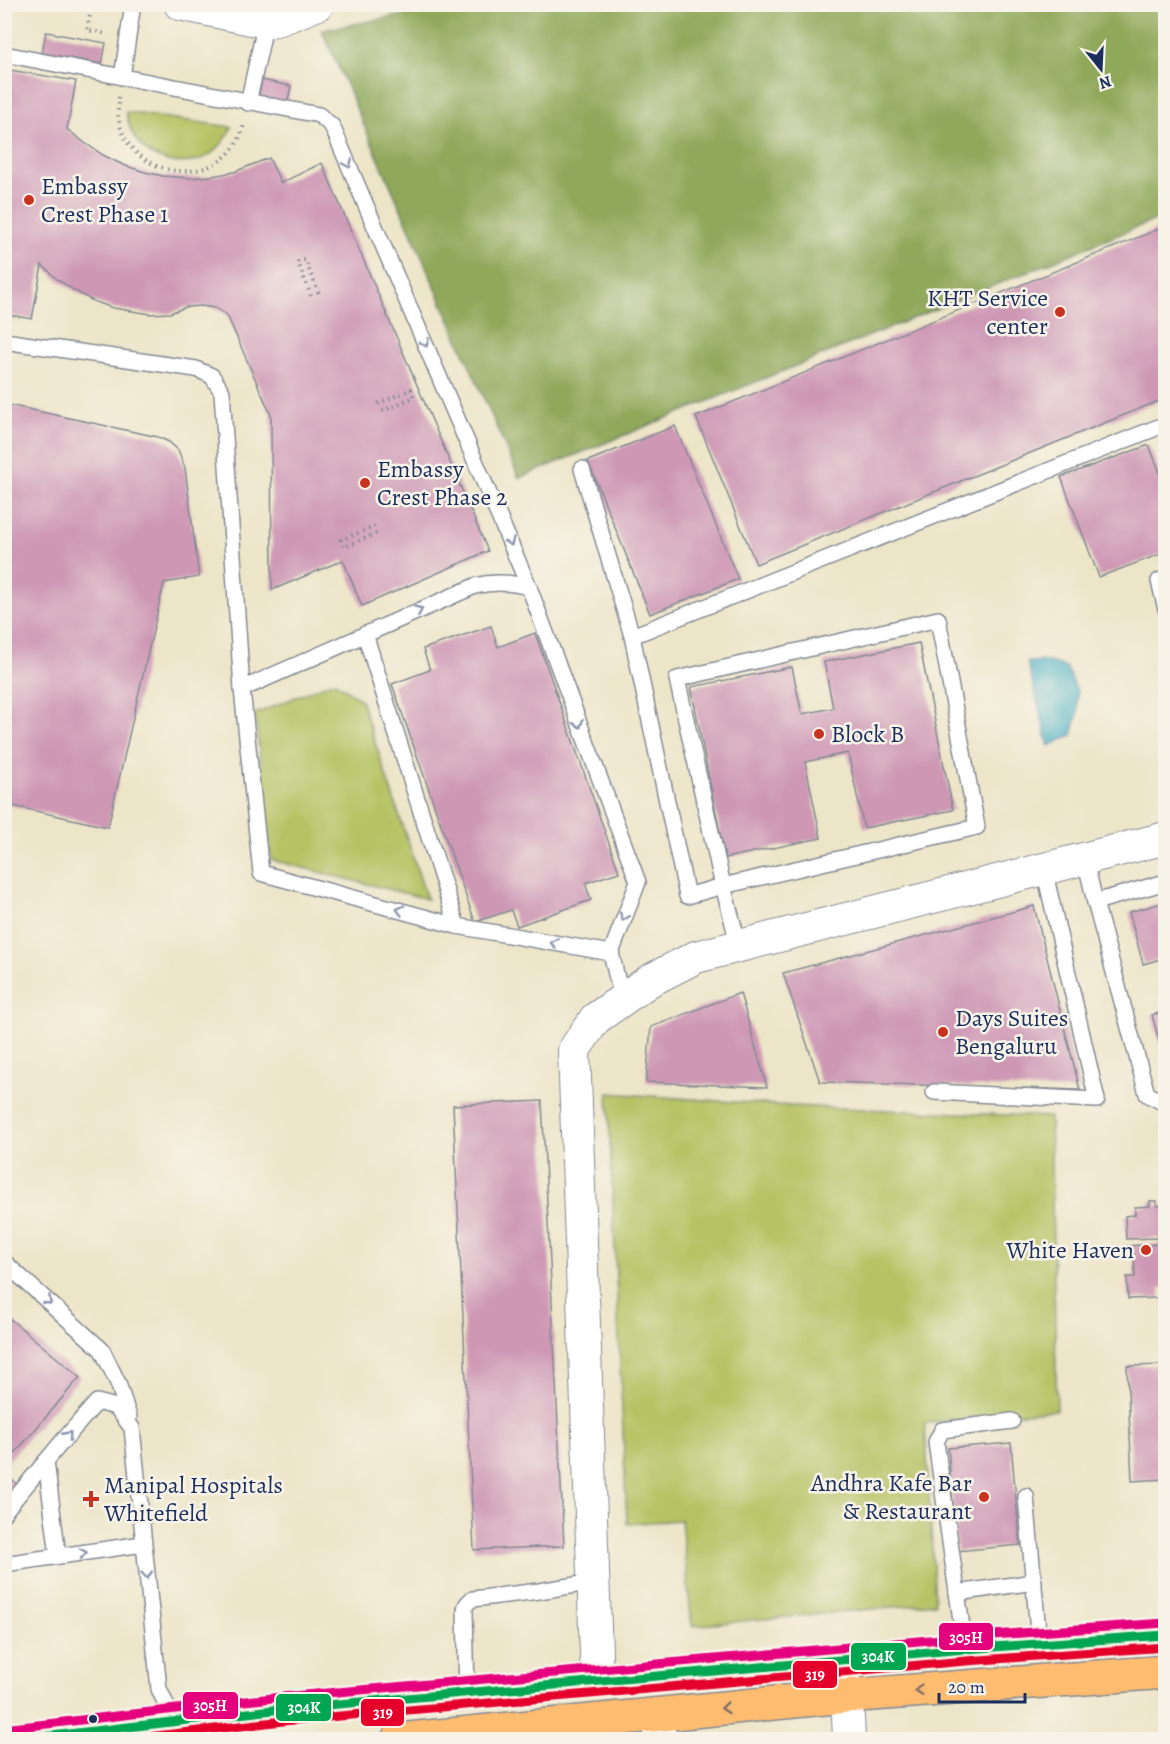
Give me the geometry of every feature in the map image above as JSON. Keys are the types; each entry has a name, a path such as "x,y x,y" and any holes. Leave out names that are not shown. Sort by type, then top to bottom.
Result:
{"main road":[{"path":"13,1740 180,1720 597,1681 964,1649 1166,1635"},
{"path":"398,1740 659,1727 846,1696 1166,1672"}],"street":[{"path":"180,4 232,9 266,22 280,20 318,4"},
{"path":"597,1681 574,1050 595,1019 649,981 696,957 1166,838"},
{"path":"842,1660 849,1740"}],"lane":[{"path":"122,77 133,4"},
{"path":"248,102 266,22"},
{"path":"4,54 319,115 332,126 529,587 638,882 611,953 622,999"},
{"path":"4,341 196,369 212,376 222,392 242,689 261,873 457,926 611,953"},
{"path":"632,636 1166,424"},
{"path":"582,469 632,636 687,896 723,886 977,826 938,619 677,679 723,886 739,946"},
{"path":"1166,579 1159,581 1166,609"},
{"path":"242,689 475,586 488,582 501,582 529,587"},
{"path":"365,634 457,926"},
{"path":"1085,859 1147,1094 1166,1104"},
{"path":"934,1092 1097,1100 1044,869"},
{"path":"1095,902 1166,882"},
{"path":"4,1262 102,1350 118,1383 132,1428 159,1689 169,1711 180,1720"},
{"path":"4,1512 97,1402 116,1407 132,1428"},
{"path":"964,1649 936,1442 942,1430 1011,1420"},
{"path":"46,1461 58,1556"},
{"path":"1026,1496 1039,1643"},
{"path":"4,1564 143,1544"},
{"path":"467,1693 465,1606 468,1602 473,1599 594,1582"},
{"path":"957,1593 1034,1582"}],"path":[{"path":"92,4 87,30 128,39"},
{"path":"122,77 118,119 122,132 138,156 163,170 195,171 210,166 223,157 234,146 242,132 248,102"},
{"path":"311,296 298,262 305,260 319,294"},
{"path":"378,405 411,389 414,397 381,412"},
{"path":"375,526 340,540 344,547 378,533"}],"green space":[{"path":"460,4 1165,5 1165,216 519,478 322,30"},
{"path":"126,112 232,127 219,147 206,157 184,163 173,162 151,154 142,147 132,132"},
{"path":"334,681 361,700 427,899 271,860 255,714"},
{"path":"608,1093 791,1106 1050,1117 1057,1410 925,1423 935,1603 692,1626 681,1520 627,1524"}],"water":[{"path":"1046,661 1066,667 1077,691 1078,713 1072,735 1049,746 1027,662"}],"building":[{"path":"46,32 106,43 102,64 42,53"},
{"path":"4,69 76,81 67,129 103,155 145,172 189,178 212,176 234,172 269,158 281,183 322,163 488,551 362,606 343,560 272,590 271,415 227,315 215,308 201,306 186,307 170,313 151,314 113,308 75,291 42,265 32,319 4,314"},
{"path":"262,80 291,86 287,105 258,99"},
{"name":"KHT Service center","path":"1166,226 1166,398 756,564 696,417"},
{"path":"4,404 158,437 169,442 178,450 185,468 199,577 164,583 108,827 4,804"},
{"path":"675,426 738,579 650,614 588,461"},
{"path":"1149,445 1166,488 1166,552 1099,577 1061,477"},
{"path":"491,626 498,647 535,633 619,872 585,883 591,900 517,926 511,910 475,922 392,684 430,670 423,649"},
{"name":"Block B","path":"919,643 953,810 864,828 848,753 805,762 821,838 725,858 691,687 792,667 802,714 833,708 824,662"},
{"path":"1166,902 1165,972 1161,959 1143,964 1129,912"},
{"path":"1034,906 1080,1090 820,1082 783,973"},
{"path":"740,993 767,1087 646,1082 651,1027"},
{"path":"1166,1011 1166,1063 1165,1063 1152,1015"},
{"path":"542,1101 564,1546 474,1550 453,1105"},
{"name":"White Haven","path":"1150,1201 1157,1201 1157,1206 1166,1205 1166,1288 1160,1288 1160,1298 1128,1299 1127,1277 1135,1277 1134,1254 1126,1254 1126,1246 1159,1244 1159,1238 1126,1239 1125,1216 1135,1215 1135,1207 1150,1206"},
{"path":"4,1314 80,1377 4,1466"},
{"path":"1166,1365 1166,1479 1132,1481 1127,1366"},
{"name":"Andhra Kafe Bar & Restaurant","path":"1011,1443 1020,1545 957,1551 948,1448"},
{"path":"4,1474 29,1493 4,1526"}],"transit line":[{"name":"305H","path":"12,1728 281,1697 964,1637 1165,1623"},
{"name":"304K","path":"17,1740 282,1709 965,1649 1166,1635"},
{"name":"319","path":"122,1740 283,1721 966,1661 1166,1647"}],"place":[{"name":"Embassy Crest Phase 1","path":"29,200"},
{"name":"KHT Service center","path":"1060,312"},
{"name":"Embassy Crest Phase 2","path":"365,483"},
{"name":"Block B","path":"819,734"},
{"name":"Days Suites Bengaluru","path":"943,1032"},
{"name":"White Haven","path":"1146,1250"},
{"name":"Andhra Kafe Bar & Restaurant","path":"984,1497"},
{"name":"Manipal Hospitals Whitefield","path":"91,1499"}]}
